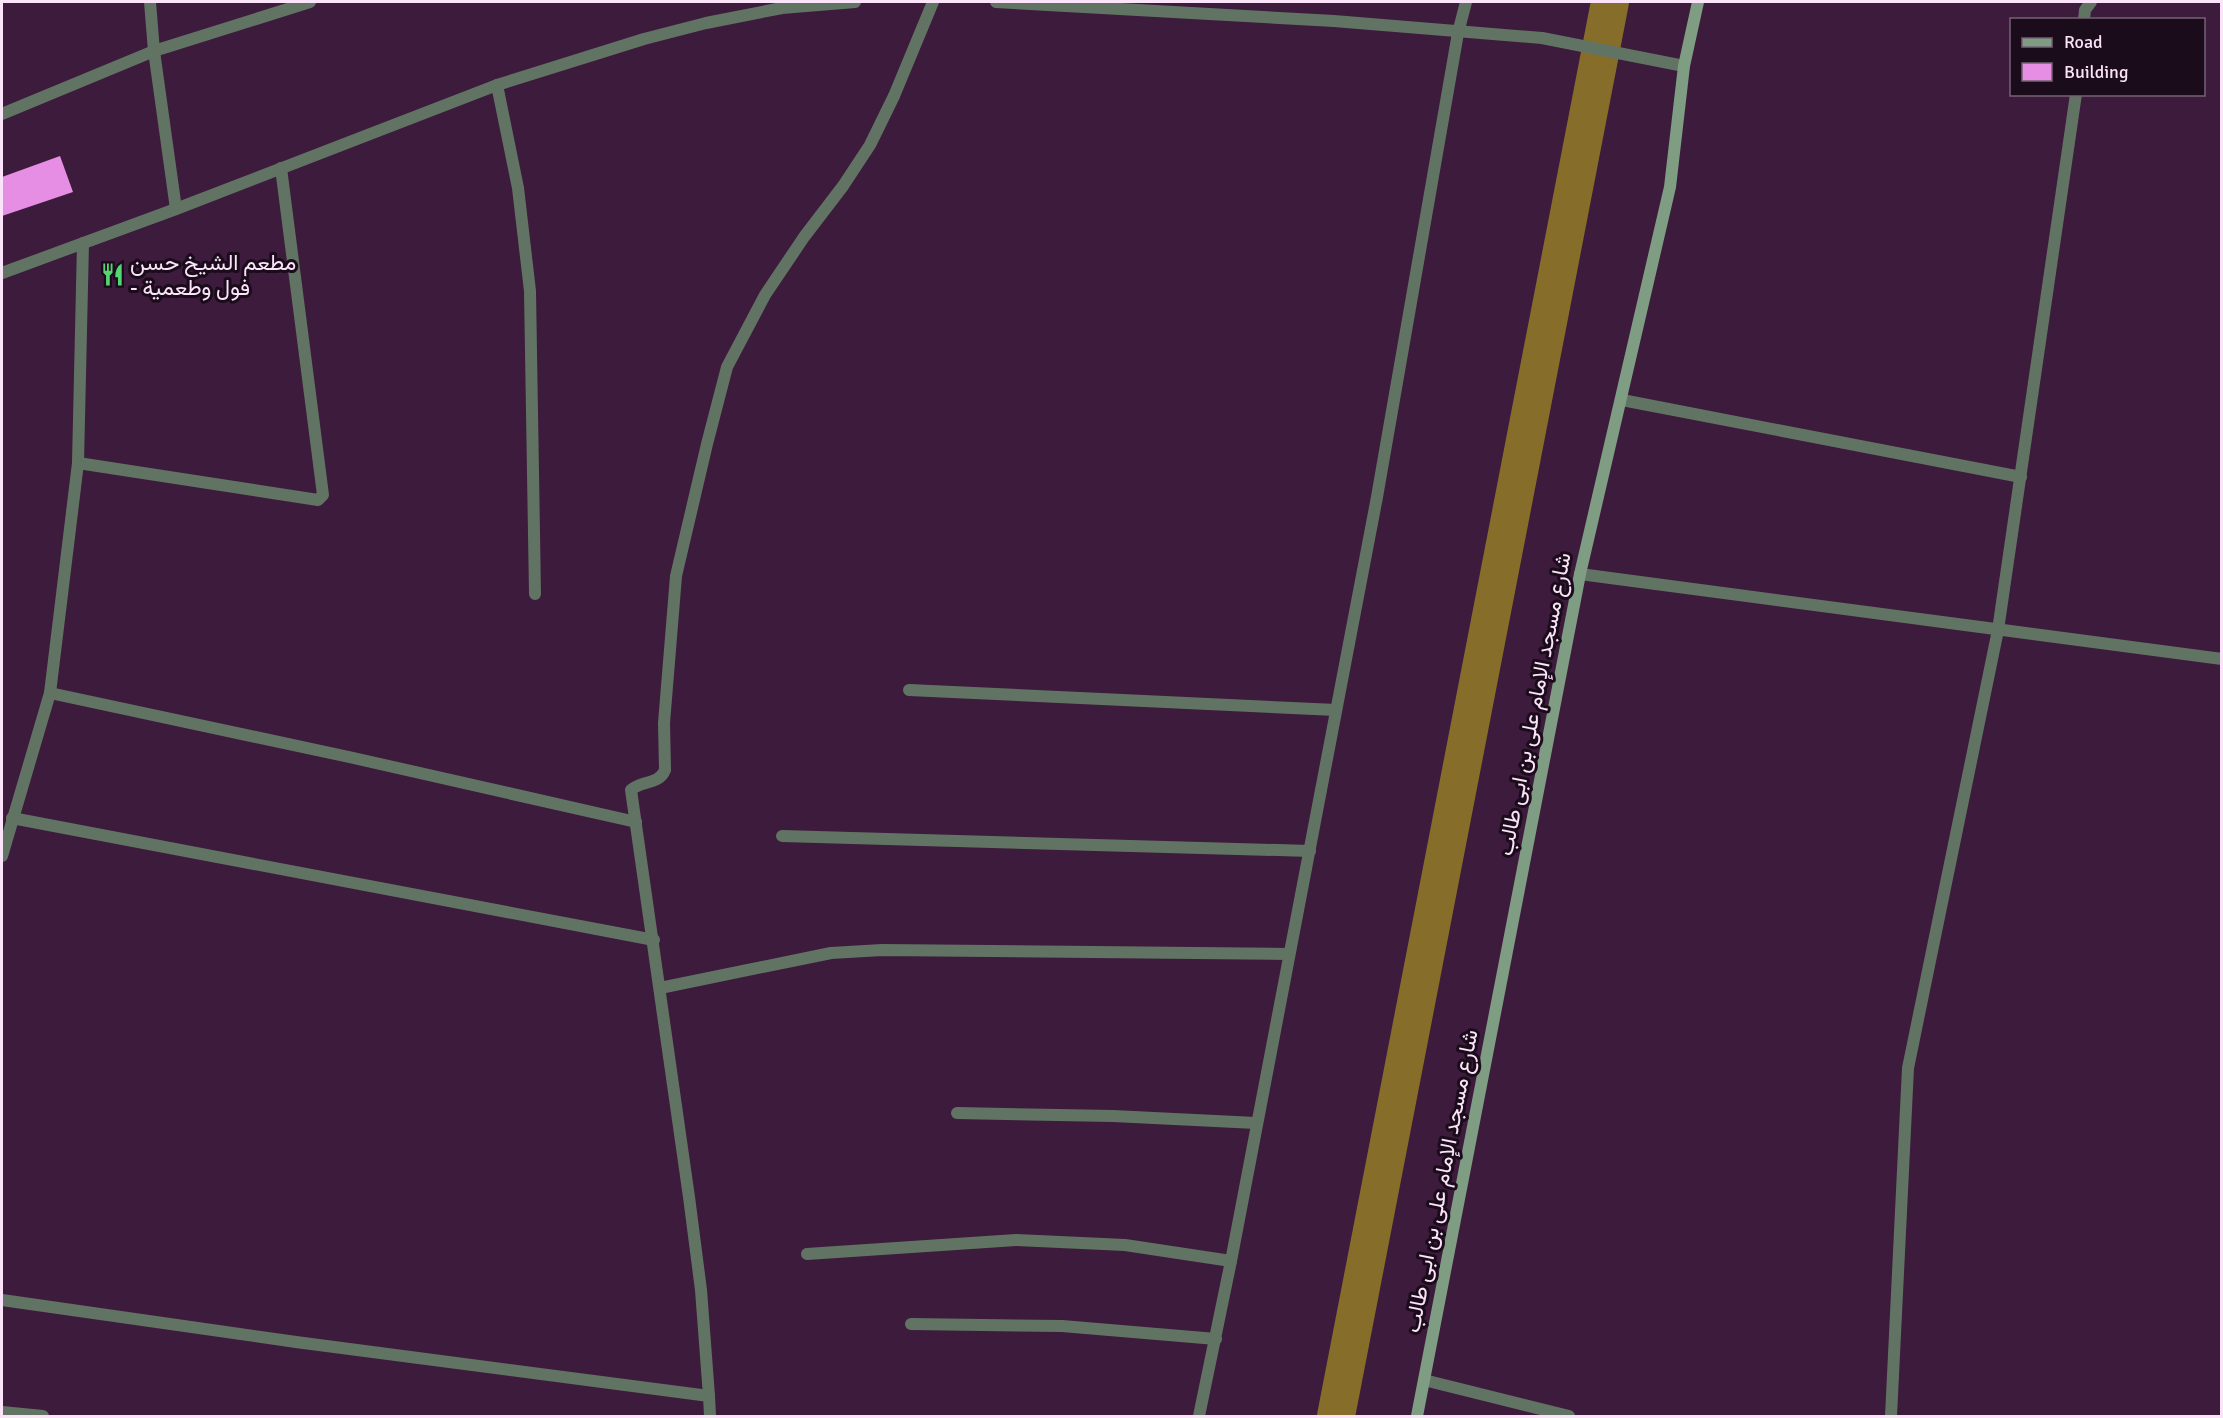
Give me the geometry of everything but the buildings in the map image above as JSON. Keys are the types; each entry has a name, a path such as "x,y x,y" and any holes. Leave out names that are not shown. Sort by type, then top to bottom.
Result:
{"street":[{"path":"150,2 154,51 176,208"},
{"path":"2,114 154,51 310,2"},
{"path":"2,273 497,85 644,39 706,23 782,8 855,2"},
{"path":"710,1416 701,1290 654,940 631,790 636,786 658,780 665,770 664,723 676,576 728,367 765,295 870,145 894,96 933,2"},
{"path":"996,2 1334,21 1458,33 1542,38 1684,66"},
{"path":"1199,1416 1216,1339 1377,497 1458,33 1466,2"},
{"name":"شارع مسجد الإمام على بن ابى طالب","path":"1418,1416 1580,574 1670,187 1684,66 1698,2"},
{"path":"2084,18 2085,10 2091,2"},
{"path":"497,85 518,188 530,291 535,594"},
{"path":"1891,1416 1908,1068 1998,630 2076,96"},
{"path":"78,463 318,500 323,495 281,168"},
{"path":"2,856 50,693 78,463 83,243"},
{"path":"1622,400 2021,477"},
{"path":"1580,574 2222,659"},
{"path":"909,690 1336,710"},
{"path":"50,693 636,822"},
{"path":"12,818 654,940"},
{"path":"782,836 1310,851"},
{"path":"660,988 831,953 882,950 1289,954"},
{"path":"957,1113 1113,1116 1256,1123"},
{"path":"807,1254 1016,1240 1125,1245 1231,1261"},
{"path":"2,1300 296,1342 709,1396"},
{"path":"911,1324 1062,1326 1216,1339"},
{"path":"1424,1380 1569,1416"},
{"path":"2,1412 43,1416"}],"waterway":[{"path":"1336,1416 1610,2"}],"place":[{"name":"مطعم الشيخ حسن - فول وطعمية","path":"112,275"}]}
